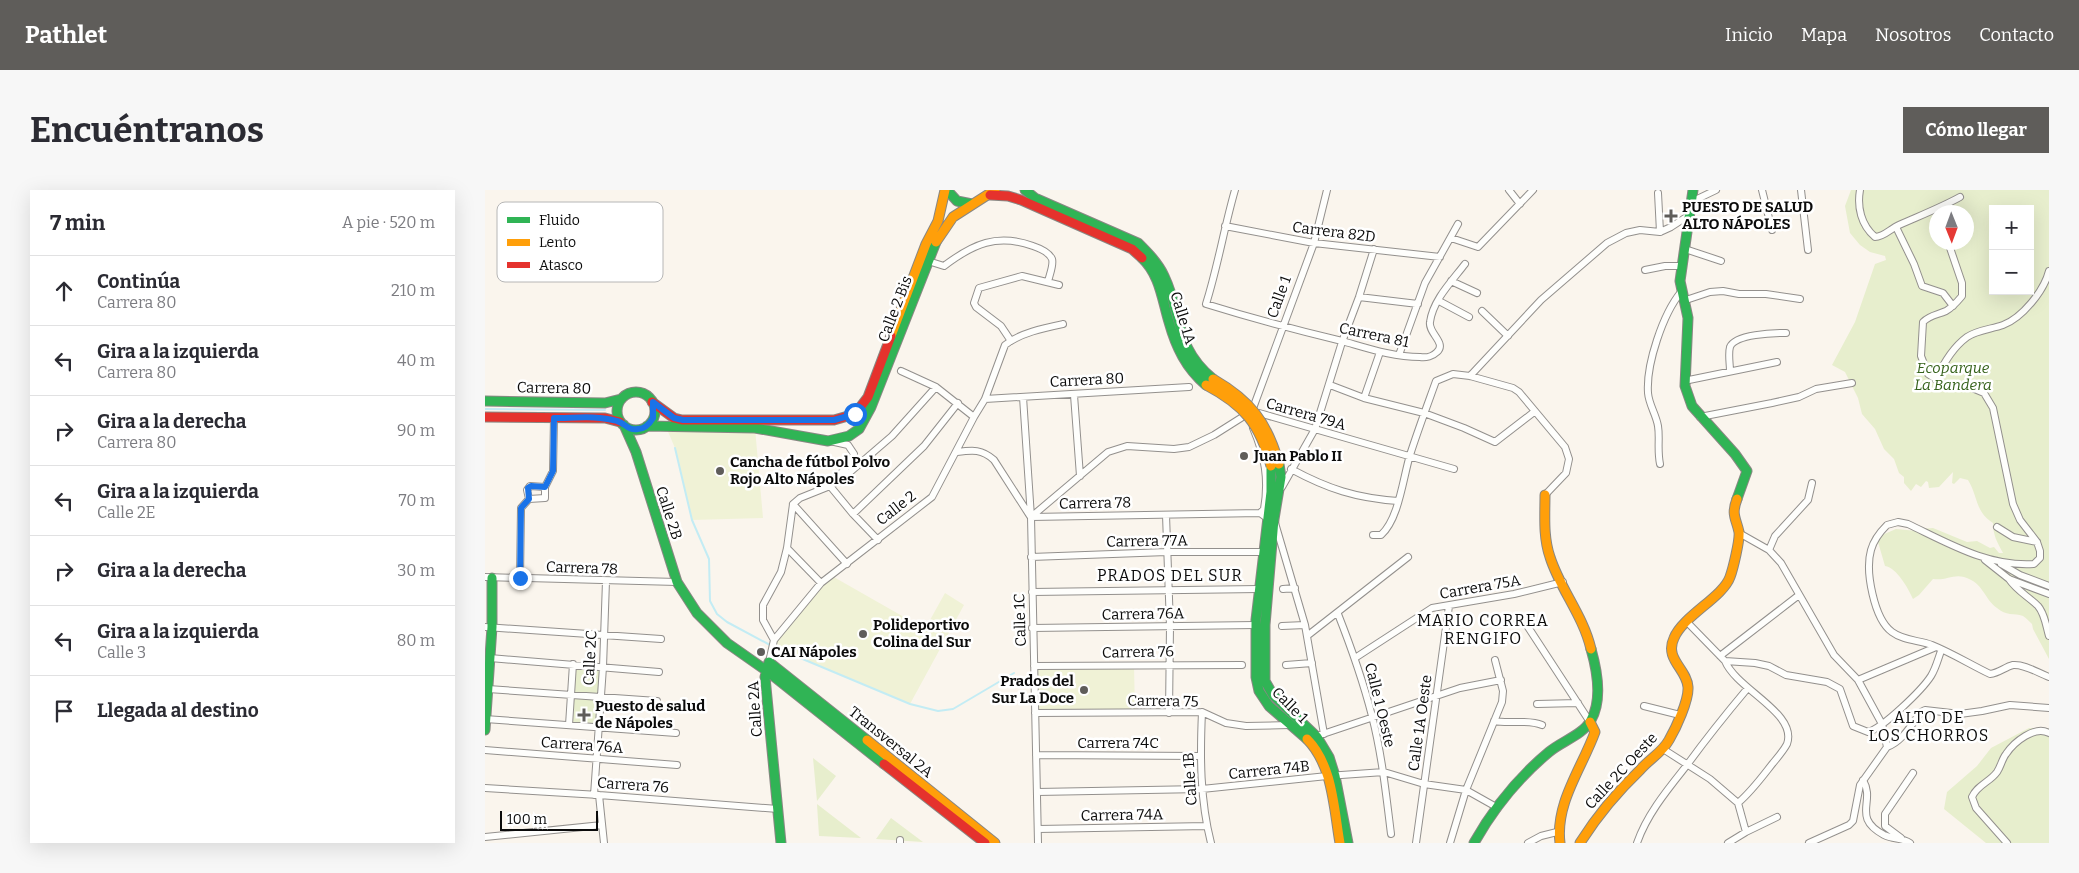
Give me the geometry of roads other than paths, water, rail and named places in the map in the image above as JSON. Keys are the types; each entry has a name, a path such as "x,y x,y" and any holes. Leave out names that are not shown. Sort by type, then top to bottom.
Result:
{"street":[{"path":"946,190 955,201 972,204"},
{"name":"Calle 2 Bis","path":"868,397 926,244 938,221 946,190"},
{"name":"Calle 1A","path":"1025,190 1035,198 1138,242 1149,253 1160,268 1166,281 1184,345 1209,382"},
{"name":"Calle 1A","path":"1206,304 1218,268 1225,226 1235,190"},
{"name":"Calle 1","path":"1252,411 1314,243 1327,190"},
{"path":"1509,190 1520,204"},
{"path":"1451,238 1478,247 1533,190"},
{"path":"1693,190 1693,201 1680,281 1689,326 1684,382 1691,404 1700,417 1747,470 1746,477 1735,502 1733,514 1739,533 1769,550 1781,563 1834,655 1858,680 1882,724 1887,747"},
{"path":"1693,201 1716,190"},
{"path":"1762,190 1772,230"},
{"path":"1801,190 1808,250"},
{"path":"1860,190 1858,202 1862,219 1869,232 1875,237 1881,237 1896,226 1929,214"},
{"name":"Calle 2 Bis","path":"828,441 849,436 866,420 933,247 946,225 953,217 993,192"},
{"name":"Calle 1A","path":"993,192 1021,200 1132,249 1144,259 1153,272 1158,284 1176,347 1187,368 1209,382 1233,390 1244,399 1264,422 1274,442 1275,465 1271,501 1267,517"},
{"path":"1658,193 1660,232"},
{"path":"1947,205 1960,197"},
{"path":"1470,376 1541,300 1607,242 1627,233 1640,230 1660,232 1691,214"},
{"path":"1399,356 1425,283 1458,224"},
{"name":"Carrera 82D","path":"1225,226 1314,243 1441,257"},
{"path":"1896,226 1915,264 1922,286 1943,293 1953,306"},
{"path":"928,261 944,266 961,253 986,242 999,240 1021,242 1040,248 1050,256 1052,262 1048,282"},
{"name":"Calle 1","path":"1320,735 1276,699 1268,689 1265,681 1267,517 1279,491 1315,429 1342,342 1375,249"},
{"path":"1685,249 1721,261"},
{"path":"1951,250 1962,283 1962,296 1953,306 1943,312 1930,315 1923,322 1921,356 1928,374 1936,380 1945,384 1965,385 1984,393 1993,408 2013,504 2020,520 2037,542 2040,551 2040,558 2034,564 2021,565 1997,562"},
{"name":"Carrera 81","path":"1206,304 1283,328 1399,356 1421,358 1438,352 1440,344 1430,330 1429,323 1451,281 1465,264"},
{"path":"1645,270 1665,266 1683,266"},
{"path":"1936,380 1943,363 1967,336 2010,322 2027,306 2047,280 2049,271"},
{"path":"1059,285 1022,276 983,286 977,292 974,303 976,307 1001,326 1011,341 1044,328 1063,324"},
{"path":"1451,281 1477,293"},
{"path":"1660,464 1657,449 1658,426 1650,403 1648,377 1663,320 1683,296 1723,291 1800,299"},
{"path":"1359,297 1418,304"},
{"path":"1439,301 1469,317"},
{"path":"1482,310 1508,336"},
{"path":"1730,371 1729,349 1736,341 1766,333 1787,333"},
{"name":"Calle 2","path":"768,666 774,640 821,583 932,498 949,462 957,452 985,399 1005,345 1011,341"},
{"path":"1364,398 1381,352"},
{"path":"1684,382 1777,362"},
{"path":"901,371 936,387 974,417"},
{"path":"1373,535 1381,535 1394,513 1410,456 1436,381 1453,374 1470,376 1513,388 1519,392 1565,447 1569,459 1566,473 1545,495 1547,546 1552,563 1583,622 1595,668 1598,695 1596,710 1590,722 1535,765 1518,782 1474,843"},
{"path":"1700,417 1799,397 1816,389 1852,383"},
{"path":"1330,385 1364,398 1424,413 1495,442 1534,412"},
{"path":"774,640 763,620 763,605 781,572 787,548 793,504 800,498 830,486 849,473 892,436 936,387"},
{"name":"Carrera 80","path":"985,399 1189,387"},
{"name":"Carrera 80","path":"485,401 605,403 621,399 625,395 635,392 645,395 674,418 683,420 834,420 855,414 868,397"},
{"path":"1074,395 1080,476"},
{"name":"Calle 1C","path":"1023,397 1031,517 1038,843"},
{"path":"621,399 617,412 622,424"},
{"path":"636,452 636,438 653,418 653,402"},
{"name":"Calle 2","path":"853,514 924,446 958,403"},
{"name":"Carrera 79A","path":"1031,517 1108,452 1127,446 1174,449 1189,447 1214,435 1252,411 1454,469"},
{"name":"Calle 1","path":"1245,415 1261,446 1266,467 1267,494 1264,509 1287,558 1305,625 1312,663 1320,735 1329,756 1340,843"},
{"name":"Carrera 80","path":"485,417 605,418 633,429 645,427 755,428 828,441"},
{"path":"529,499 545,499 546,497 545,487 553,471 554,418"},
{"name":"Calle 2B","path":"622,424 636,452 677,582"},
{"path":"828,441 848,445 853,454 850,462 830,486"},
{"path":"957,452 977,450 985,452 994,460 1031,517"},
{"name":"Calle 1A","path":"1275,465 1281,477 1279,491"},
{"path":"1291,470 1316,483 1342,493 1370,499 1398,501"},
{"path":"1769,550 1775,536 1807,500 1812,483"},
{"path":"830,486 878,540"},
{"path":"520,578 521,508 529,499 529,487 545,487"},
{"path":"793,504 847,564"},
{"path":"1165,514 1170,626 1169,713"},
{"name":"Carrera 78","path":"1031,517 1165,514 1267,517"},
{"path":"2049,586 1908,524 1898,522 1887,525 1874,541 1871,551 1870,576 1872,590 1882,620 1891,632 1903,638 1939,649 1990,674 1997,674 2013,665 2023,666 2049,676"},
{"path":"1997,527 2013,537 2037,542"},
{"name":"Calle 2C Oeste","path":"1580,843 1608,804 1641,768 1663,749 1680,715 1688,687 1685,678 1674,661 1672,647 1674,637 1723,588 1730,578 1739,533"},
{"path":"787,548 821,583"},
{"name":"Carrera 77A","path":"1031,557 1167,552 1267,553 1287,558"},
{"name":"Calle 1","path":"1267,553 1259,589 1255,625 1255,674 1260,693 1273,710 1310,742 1331,776 1348,843"},
{"path":"1307,636 1338,614 1408,557"},
{"path":"1982,557 2009,579 2017,590 2039,607 2049,636"},
{"path":"485,730 490,658 488,578"},
{"name":"Carrera 78","path":"488,578 677,582"},
{"path":"2009,579 2049,594"},
{"name":"Calle 2C","path":"604,843 597,795 596,758 603,666 606,581"},
{"name":"Calle 2A","path":"677,582 697,613 727,643 768,666 765,678 781,843"},
{"name":"Carrera 75A","path":"1355,658 1432,608 1514,594 1563,582"},
{"path":"1283,590 1295,588"},
{"path":"1032,592 1259,589"},
{"path":"1720,656 1799,595"},
{"name":"Calle 1A Oeste","path":"1416,843 1449,606"},
{"name":"Calle 1 Oeste","path":"1338,614 1355,658 1372,717 1384,772 1391,834"},
{"path":"1687,622 1725,661 1747,689 1779,714 1788,731 1786,746 1750,793 1738,804"},
{"name":"Carrera 76A","path":"1032,628 1255,625"},
{"path":"1282,626 1305,625"},
{"path":"1528,626 1595,732 1560,815 1557,832 1560,843"},
{"path":"489,627 661,639"},
{"path":"1858,680 1939,649"},
{"path":"1725,661 1755,663 1799,679 1827,682 1839,688 1853,726 1867,732 1882,724 1932,675 1939,649"},
{"path":"490,658 659,672"},
{"path":"1451,843 1466,790 1502,702 1503,691 1495,660"},
{"path":"1285,665 1312,663"},
{"path":"569,725 573,664"},
{"name":"Carrera 76","path":"1034,666 1242,665"},
{"name":"Transversal 2A","path":"768,666 985,843"},
{"name":"Transversal 2A","path":"768,666 995,843"},
{"path":"1320,735 1460,688 1501,680"},
{"path":"488,689 657,701"},
{"path":"1637,843 1641,830 1667,790 1747,689"},
{"path":"1537,704 1577,703"},
{"path":"1809,843 1849,825 1853,821 1857,793 1863,780 1887,747 1895,744 1903,737 1921,712 1925,710 1960,714 1982,712 2010,705 2049,708"},
{"path":"1644,706 1680,715"},
{"name":"Carrera 75","path":"1035,713 1203,712 1226,723 1246,726 1289,725"},
{"name":"Calle 1B","path":"1203,712 1200,756 1202,789 1211,843"},
{"path":"486,719 676,733"},
{"path":"1494,720 1511,723 1535,722 1542,725"},
{"path":"2007,843 1976,808 1972,797 1975,790 1997,773 2006,753 2030,732 2044,730 2049,733"},
{"path":"1663,749 1710,779 1738,804 1746,832"},
{"name":"Carrera 76A","path":"485,750 677,765"},
{"name":"Carrera 74C","path":"1036,755 1200,756"},
{"name":"Carrera 74B","path":"1037,792 1202,789 1384,772 1424,784 1466,790 1498,808"},
{"path":"1910,843 1885,826 1885,814 1913,773"},
{"path":"1863,780 1867,791 1866,819 1873,827 1885,835 1901,838"},
{"name":"Carrera 76","path":"485,788 778,809"},
{"path":"1729,843 1746,832 1777,818"},
{"path":"485,837 602,825"},
{"name":"Carrera 74A","path":"1038,829 1207,826"},
{"path":"1528,843 1541,836 1557,832"}],"waterway":[{"path":"485,409 605,410"},
{"path":"675,448 692,520 709,559 710,601 717,614 727,622 770,645"},
{"path":"774,647 910,704 938,711 953,709 1014,673"}],"place":[{"name":"PUESTO DE SALUD ALTO NÁPOLES","path":"1671,216"},
{"name":"Juan Pablo II","path":"1244,456"},
{"name":"Cancha de fútbol Polvo Rojo Alto Nápoles","path":"720,471"},
{"name":"Polideportivo Colina del Sur","path":"863,634"},
{"name":"CAI Nápoles","path":"761,652"},
{"name":"Prados del Sur La Doce","path":"1084,690"},
{"name":"Puesto de salud de Nápoles","path":"584,715"}],"district":[{"name":"PRADOS DEL SUR","path":"1170,575"},
{"name":"MARIO CORREA RENGIFO","path":"1483,629"},
{"name":"ALTO DE LOS CHORROS","path":"1929,726"}],"park label":[{"name":"Ecoparque La Bandera","path":"1953,376"}]}
